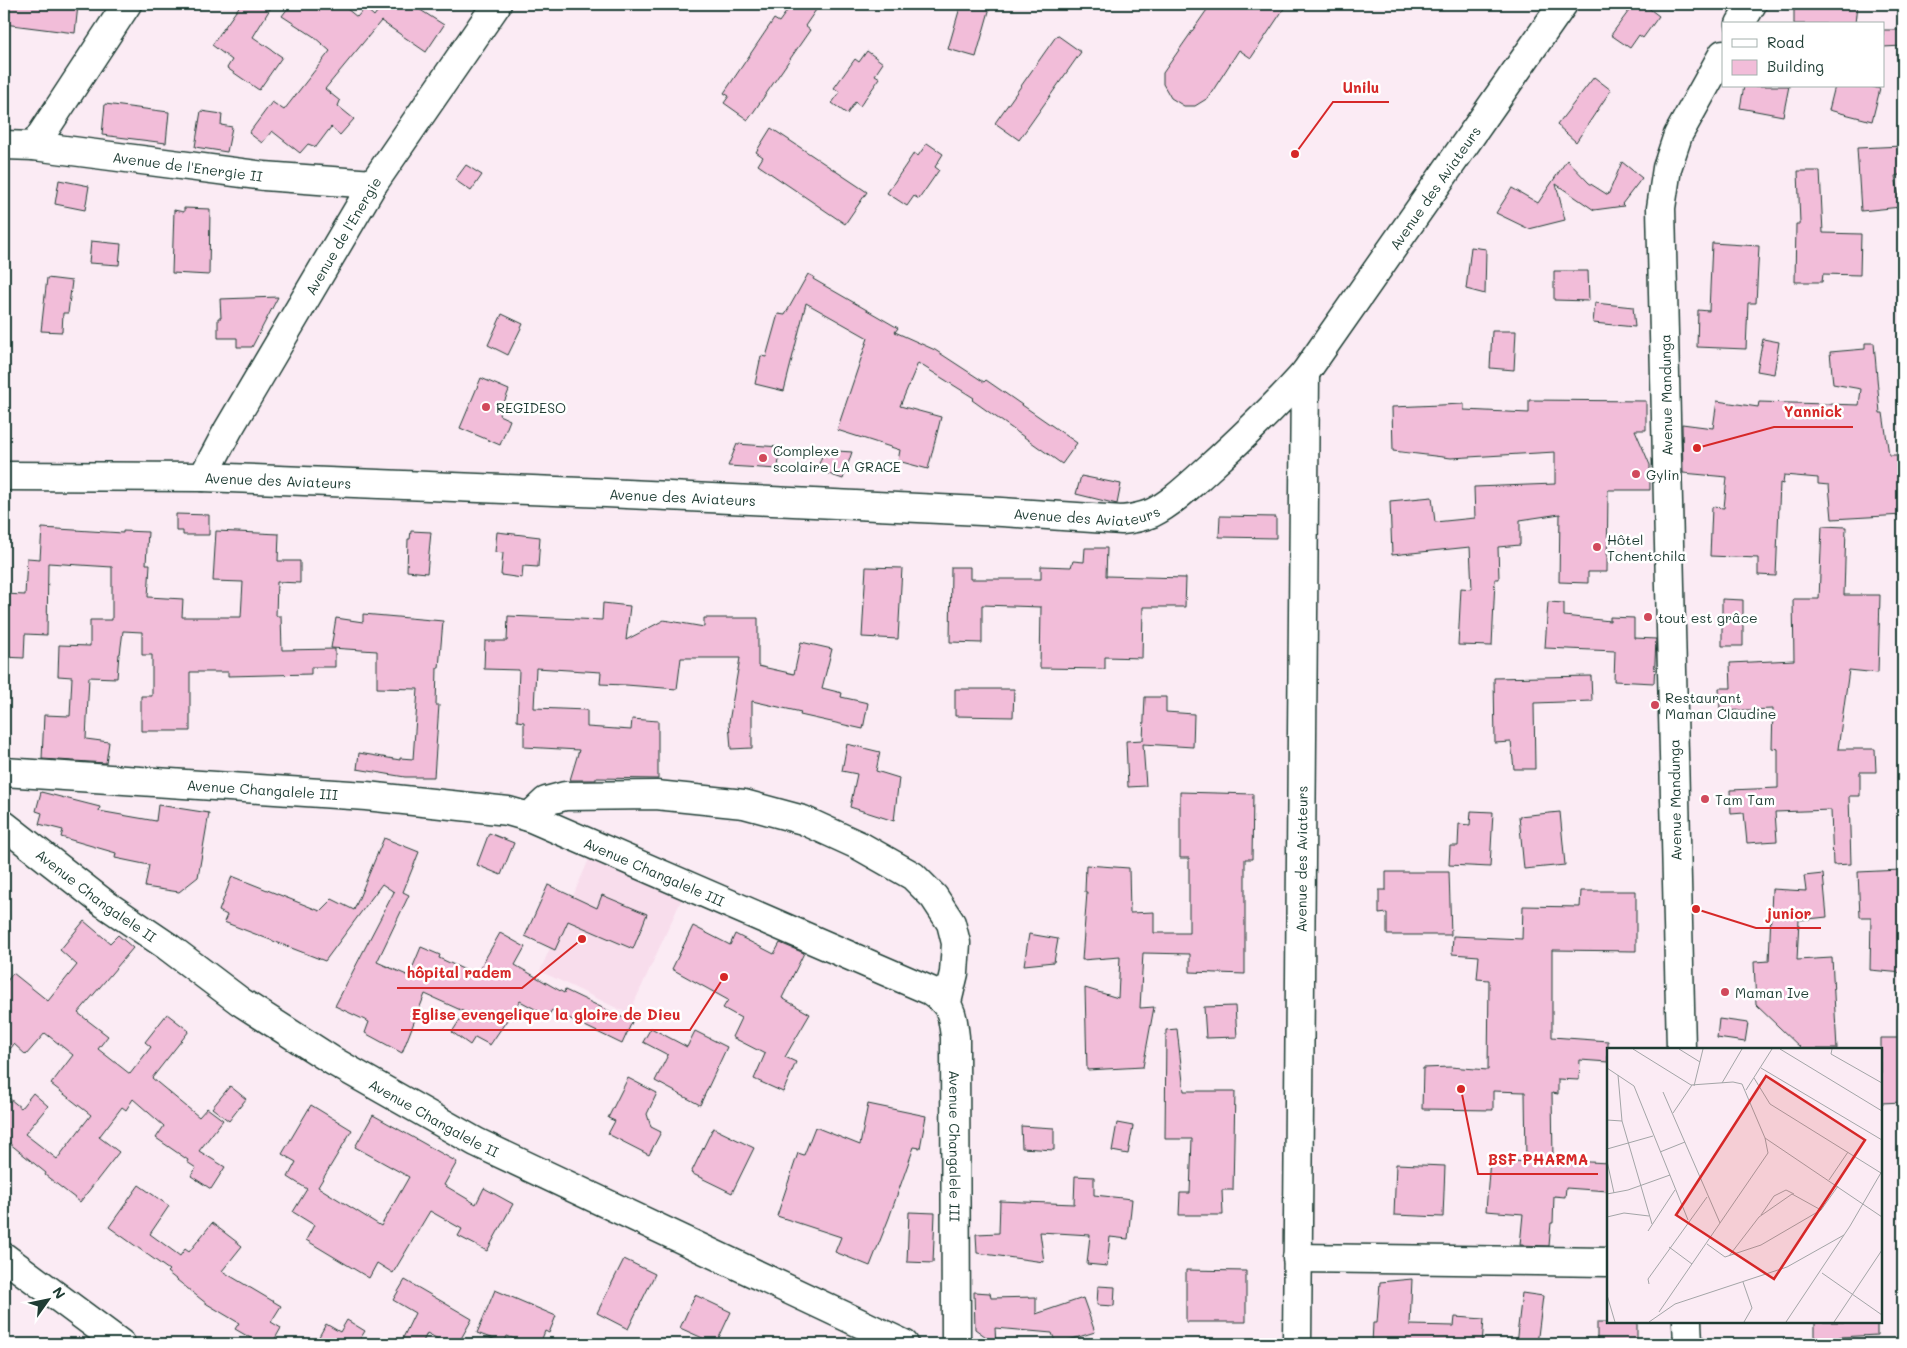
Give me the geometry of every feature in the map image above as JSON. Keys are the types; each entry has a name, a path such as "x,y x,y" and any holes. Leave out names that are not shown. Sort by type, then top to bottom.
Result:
{"street":[{"path":"34,146 127,4"},
{"name":"Avenue de l'Energie","path":"203,478 228,430 373,184 497,4"},
{"name":"Avenue des Aviateurs","path":"4,476 203,478 616,494 1002,512 1122,520 1138,518 1152,513 1181,493 1257,425 1305,373 1563,4"},
{"path":"1741,22 1752,4"},
{"name":"Avenue Mandunga","path":"1681,1048 1661,208 1667,168 1678,135 1722,56"},
{"name":"Avenue de l'Energie II","path":"4,145 34,146 264,176 373,184"},
{"name":"Avenue des Aviateurs","path":"1297,1344 1305,373"},
{"name":"Avenue Changalele III","path":"4,772 366,796 508,811 528,817 923,987 946,1002 953,1018 955,1037 956,1344"},
{"path":"528,817 546,801 564,796 656,795 744,804 803,820 860,846 913,876 934,897 951,923 956,943 954,973 946,1002"},
{"name":"Avenue Changalele II","path":"4,825 104,904 167,946 241,1002 333,1061 476,1142 904,1344"},
{"path":"4,1257 121,1344"},
{"path":"1297,1258 1607,1262"},
{"path":"1687,1323 1688,1344"}],"shaded area":[{"path":"590,857 684,894 629,1014 540,971","holes":["602,895 647,914 633,949 588,930"]}],"building":[{"path":"4,4 78,5 75,33 4,24"},
{"path":"241,4 273,4 253,37 282,57 259,90 227,68 232,60 212,45"},
{"path":"291,4 341,4 357,17 365,8 374,16 383,4 411,4 444,25 426,52 381,21 325,89 340,101 338,106 354,119 340,135 331,127 316,147 308,144 300,153 272,131 262,143 249,133 272,102 284,110 330,51 313,36 282,16"},
{"path":"792,4 820,4 805,26 810,30 748,120 724,103 729,96 724,93 774,19 779,22"},
{"path":"961,4 991,4 976,57 948,49"},
{"path":"1211,4 1287,4 1251,58 1239,50 1208,98 1195,106 1184,106 1171,98 1163,84 1163,73"},
{"path":"1634,4 1643,4 1659,16 1643,38 1639,35 1630,48 1611,35"},
{"path":"1794,4 1857,4 1855,22 1794,22"},
{"path":"1884,30 1903,30 1903,46 1884,47"},
{"path":"1057,35 1081,52 1019,140 995,123"},
{"path":"867,51 883,63 875,75 880,78 860,106 855,102 847,114 832,103 840,92 834,88 855,59 859,62"},
{"path":"1594,77 1611,90 1576,142 1557,125"},
{"path":"1744,88 1789,88 1783,116 1740,108"},
{"path":"1834,88 1880,89 1872,121 1829,110"},
{"path":"105,104 169,112 166,143 102,135"},
{"path":"201,111 222,114 221,125 232,127 227,152 195,147"},
{"path":"771,128 867,192 845,224 758,165 763,157 756,152"},
{"path":"927,143 943,154 935,167 939,170 919,199 914,196 907,206 887,193 914,153 918,156"},
{"path":"1903,146 1903,174 1895,176 1901,207 1861,211 1857,148"},
{"path":"1567,160 1589,183 1608,195 1622,162 1642,178 1622,204 1624,206 1594,210 1556,184 1565,220 1529,229 1496,213 1512,188 1538,203"},
{"path":"466,165 482,175 471,191 455,180"},
{"path":"1798,171 1820,171 1823,233 1861,234 1860,275 1823,274 1822,282 1795,282 1796,224 1800,224"},
{"path":"59,180 89,186 85,210 55,204"},
{"path":"184,208 210,209 209,275 172,273 174,210 184,212"},
{"path":"91,241 121,244 119,265 89,263"},
{"path":"1712,243 1759,246 1756,303 1748,303 1746,349 1697,347 1698,310 1709,311"},
{"path":"1471,247 1486,249 1485,294 1466,289"},
{"path":"1554,271 1588,271 1589,301 1554,300"},
{"path":"808,274 814,277 813,279 898,328 895,332 935,350 984,382 986,380 1077,443 1062,464 972,400 974,398 918,363 900,406 941,417 928,469 898,461 900,450 837,430 868,338 806,303 784,391 755,384 761,356 766,357 778,314 785,315"},
{"path":"47,278 72,281 68,313 63,313 62,332 41,331"},
{"path":"278,297 252,347 237,347 237,338 218,338 218,318 221,318 220,299"},
{"path":"1595,303 1633,307 1635,327 1593,323"},
{"path":"502,314 523,324 508,355 488,345"},
{"path":"1492,331 1516,331 1514,370 1490,368"},
{"path":"1763,339 1779,342 1774,374 1757,371"},
{"path":"1865,343 1874,343 1880,413 1883,413 1889,455 1903,455 1903,515 1832,519 1829,485 1818,484 1818,478 1784,475 1783,484 1780,483 1776,576 1758,575 1758,558 1710,556 1712,507 1724,508 1727,477 1683,473 1682,424 1713,428 1717,401 1758,407 1759,402 1859,405 1861,389 1833,384 1830,352 1865,349"},
{"path":"481,378 509,390 499,415 510,420 500,445 460,428"},
{"path":"1529,400 1646,401 1646,430 1635,430 1650,465 1650,490 1608,490 1607,572 1588,572 1588,583 1559,582 1560,514 1520,520 1520,545 1498,547 1499,579 1495,579 1492,646 1458,645 1461,588 1472,589 1470,547 1392,555 1390,501 1432,497 1435,522 1475,518 1474,487 1555,484 1555,452 1451,458 1393,451 1392,407 1464,404 1464,410 1529,413"},
{"path":"737,444 780,447 778,469 728,466"},
{"path":"824,450 852,452 843,479 817,470"},
{"path":"1081,476 1121,484 1117,504 1076,494"},
{"path":"176,514 209,515 209,535 183,535 183,531 176,531"},
{"path":"1220,516 1276,517 1276,538 1219,537"},
{"path":"1822,526 1846,527 1844,595 1880,595 1878,673 1849,670 1838,749 1875,749 1876,772 1860,772 1860,796 1849,796 1851,864 1833,865 1831,810 1775,812 1777,841 1747,843 1744,813 1731,814 1730,790 1778,788 1778,749 1772,748 1773,709 1720,711 1719,688 1731,688 1730,663 1794,660 1793,599 1819,599"},
{"path":"42,528 123,533 123,531 148,532 146,564 150,564 148,597 183,599 182,617 241,617 243,582 213,581 216,531 279,534 278,561 300,561 300,583 277,582 276,616 281,616 282,650 335,649 335,667 311,667 311,674 228,676 228,672 190,672 190,731 141,731 141,696 152,696 152,655 142,655 142,632 123,631 117,678 89,677 86,739 109,742 106,763 42,759 44,715 70,716 72,677 58,676 59,645 90,646 90,620 112,620 112,567 48,563 47,635 25,634 24,658 4,657 4,594 25,595 27,558 40,559"},
{"path":"411,531 431,532 427,573 407,571 408,539 410,539"},
{"path":"497,532 540,537 538,567 523,566 522,578 501,575 503,553 495,552"},
{"path":"1085,548 1107,548 1106,576 1186,578 1185,607 1143,607 1142,658 1105,657 1105,669 1040,668 1041,607 982,605 982,643 950,642 951,567 970,567 970,579 1041,579 1041,566 1071,567 1073,561 1084,562"},
{"path":"866,567 902,568 898,639 862,637"},
{"path":"1722,599 1743,600 1743,646 1722,646"},
{"path":"1548,602 1564,603 1564,616 1610,621 1610,617 1634,618 1634,638 1656,639 1654,683 1614,681 1615,651 1545,648"},
{"path":"603,603 630,606 626,640 664,620 704,627 704,618 758,618 758,666 794,674 801,642 832,649 822,688 842,693 841,697 868,703 863,729 800,715 801,712 752,701 752,748 731,749 729,722 740,658 681,658 677,689 600,684 601,672 536,668 534,708 587,710 587,727 631,730 632,719 658,721 658,779 596,778 596,780 570,780 579,750 524,747 524,722 517,721 519,670 484,669 485,641 507,641 508,616 602,620"},
{"path":"363,614 443,621 439,668 437,668 436,705 439,705 434,777 405,777 357,769 359,753 400,760 400,758 413,759 418,689 377,688 377,651 331,648 336,618 363,622"},
{"path":"1591,676 1592,701 1534,703 1535,769 1514,769 1511,742 1495,743 1494,678"},
{"path":"955,689 1014,689 1013,717 955,716"},
{"path":"1145,697 1166,697 1166,712 1194,714 1193,747 1143,744 1146,786 1128,787 1126,741 1143,740"},
{"path":"847,744 880,752 876,771 899,778 894,821 850,807 857,774 842,771"},
{"path":"41,792 100,807 99,811 156,821 158,805 209,813 198,877 179,892 145,887 149,865 115,858 116,853 61,837 63,830 39,824 42,813 36,811"},
{"path":"1180,792 1253,794 1252,859 1245,859 1245,974 1190,972 1190,954 1143,953 1140,1008 1154,1007 1143,1067 1087,1070 1085,988 1118,998 1120,957 1082,960 1087,892 1085,892 1086,865 1129,868 1130,913 1154,912 1154,933 1189,933 1189,858 1180,858"},
{"path":"1471,811 1493,812 1490,867 1449,865 1450,846 1458,846 1459,824 1470,825"},
{"path":"1560,812 1565,865 1524,869 1519,816"},
{"path":"489,833 514,843 501,875 477,865"},
{"path":"384,838 419,852 403,892 409,895 377,962 409,976 421,947 440,955 439,958 476,975 500,933 525,947 515,965 564,993 565,990 632,1022 622,1044 552,1010 548,1016 520,1001 490,1045 475,1037 470,1045 452,1032 465,1012 425,994 402,1053 365,1033 369,1022 335,1006 394,892 382,884 325,961 224,922 227,915 219,911 232,876 320,911 332,899 354,910"},
{"path":"1901,870 1903,973 1870,970 1871,917 1860,917 1858,872"},
{"path":"1386,872 1449,872 1451,935 1387,935 1387,913 1379,914 1379,890 1386,890"},
{"path":"1823,874 1827,917 1799,920 1797,960 1832,958 1837,1048 1801,1048 1756,1005 1754,962 1769,961 1772,889 1806,891 1804,876"},
{"path":"548,885 597,908 602,895 647,914 633,949 568,921 555,950 525,936"},
{"path":"1581,891 1636,891 1636,951 1552,950 1552,1037 1608,1041 1607,1062 1580,1060 1579,1080 1558,1079 1558,1094 1552,1093 1553,1160 1607,1163 1607,1191 1566,1188 1565,1197 1554,1196 1553,1223 1551,1223 1549,1246 1520,1245 1523,1214 1486,1211 1490,1159 1526,1162 1525,1092 1493,1091 1493,1110 1422,1109 1423,1068 1450,1067 1488,1070 1489,980 1477,979 1479,956 1452,954 1453,936 1522,939 1523,906 1580,907"},
{"path":"84,921 110,943 118,935 133,948 78,1013 108,1036 98,1049 130,1074 151,1047 145,1042 167,1014 189,1031 152,1078 199,1117 207,1108 223,1120 199,1151 225,1167 211,1189 191,1176 196,1168 187,1162 188,1160 156,1138 164,1126 133,1099 126,1110 122,1107 99,1137 119,1152 80,1202 45,1175 46,1173 4,1139 4,1094 21,1108 33,1093 48,1106 25,1134 57,1159 91,1115 51,1084 73,1055 45,1033 26,1055 14,1044 4,1057 4,985 13,973 48,1001 77,965 60,950"},
{"path":"693,926 730,945 735,934 774,954 780,943 804,953 782,998 810,1014 785,1057 796,1062 783,1092 754,1079 765,1054 732,1037 741,1018 723,1008 728,1000 672,969"},
{"path":"1029,934 1058,939 1054,962 1024,965"},
{"path":"1235,1006 1237,1037 1206,1038 1204,1007"},
{"path":"1719,1019 1748,1023 1745,1042 1717,1038"},
{"path":"651,1028 687,1047 695,1031 727,1047 700,1105 655,1081 668,1055 643,1042"},
{"path":"1177,1029 1184,1091 1235,1091 1233,1190 1222,1190 1223,1215 1179,1215 1180,1193 1190,1193 1192,1139 1165,1139 1166,1030"},
{"path":"1881,1038 1903,1038 1903,1102 1882,1103"},
{"path":"628,1078 657,1093 647,1114 651,1127 661,1132 649,1155 608,1134 615,1121 608,1118"},
{"path":"230,1086 246,1099 229,1121 212,1108"},
{"path":"868,1104 926,1116 920,1148 914,1147 870,1266 835,1252 841,1237 777,1216 798,1153 804,1155 815,1127 860,1145"},
{"path":"311,1105 352,1130 318,1187 381,1226 409,1177 355,1147 373,1115 457,1162 444,1185 476,1204 484,1188 513,1204 487,1251 458,1236 462,1229 430,1211 393,1273 377,1263 369,1278 306,1240 314,1225 293,1212 307,1189 288,1177 296,1162 282,1154"},
{"path":"1117,1123 1133,1126 1128,1154 1112,1151"},
{"path":"1021,1126 1054,1128 1054,1150 1022,1148"},
{"path":"713,1128 754,1148 732,1193 691,1173"},
{"path":"1396,1164 1445,1166 1443,1217 1394,1215"},
{"path":"1075,1176 1094,1177 1094,1195 1132,1199 1128,1239 1110,1237 1107,1266 1087,1264 1090,1235 1040,1232 1044,1262 977,1253 976,1234 999,1233 1000,1201 1074,1204"},
{"path":"139,1185 169,1206 150,1234 180,1256 185,1249 189,1252 212,1223 242,1246 222,1271 281,1306 271,1322 281,1328 272,1344 261,1344 235,1329 239,1323 207,1304 167,1272 169,1270 109,1227"},
{"path":"909,1212 935,1213 933,1263 907,1262"},
{"path":"624,1259 655,1274 628,1329 597,1313"},
{"path":"1186,1270 1246,1271 1246,1322 1186,1322"},
{"path":"1412,1279 1410,1325 1454,1326 1455,1317 1484,1319 1482,1344 1372,1344 1373,1323 1377,1323 1380,1282"},
{"path":"405,1280 472,1319 458,1344 447,1344 427,1333 422,1344 400,1344 415,1313 393,1300"},
{"path":"1098,1286 1115,1287 1114,1306 1097,1305"},
{"path":"495,1290 556,1316 549,1333 545,1331 540,1344 527,1344 507,1336 504,1343 477,1333"},
{"path":"974,1292 990,1293 991,1298 1036,1297 1036,1314 1083,1298 1095,1332 1056,1344 1052,1333 995,1328 996,1344 975,1329"},
{"path":"1522,1293 1543,1296 1537,1344 1516,1344"},
{"path":"695,1295 731,1312 716,1344 680,1328"},
{"path":"347,1320 365,1331 358,1342 361,1344 315,1344 326,1324 340,1332"},
{"path":"1597,1322 1637,1323 1637,1344 1597,1344"},
{"path":"1815,1323 1877,1323 1877,1335 1839,1337 1839,1344 1815,1344"}],"place":[{"name":"Unilu","path":"1295,154"},
{"name":"REGIDESO","path":"486,407"},
{"name":"Yannick","path":"1697,448"},
{"name":"Complexe scolaire LA GRACE","path":"763,458"},
{"name":"Gylin","path":"1636,474"},
{"name":"Hôtel Tchentchila","path":"1597,547"},
{"name":"tout est grâce","path":"1648,617"},
{"name":"Restaurant Maman Claudine","path":"1655,705"},
{"name":"Tam Tam","path":"1705,799"},
{"name":"junior","path":"1696,909"},
{"name":"hôpital radem","path":"582,939"},
{"name":"Eglise evengelique la gloire de Dieu","path":"724,977"},
{"name":"Maman Ive","path":"1725,992"},
{"name":"BSF PHARMA","path":"1461,1089"}]}
